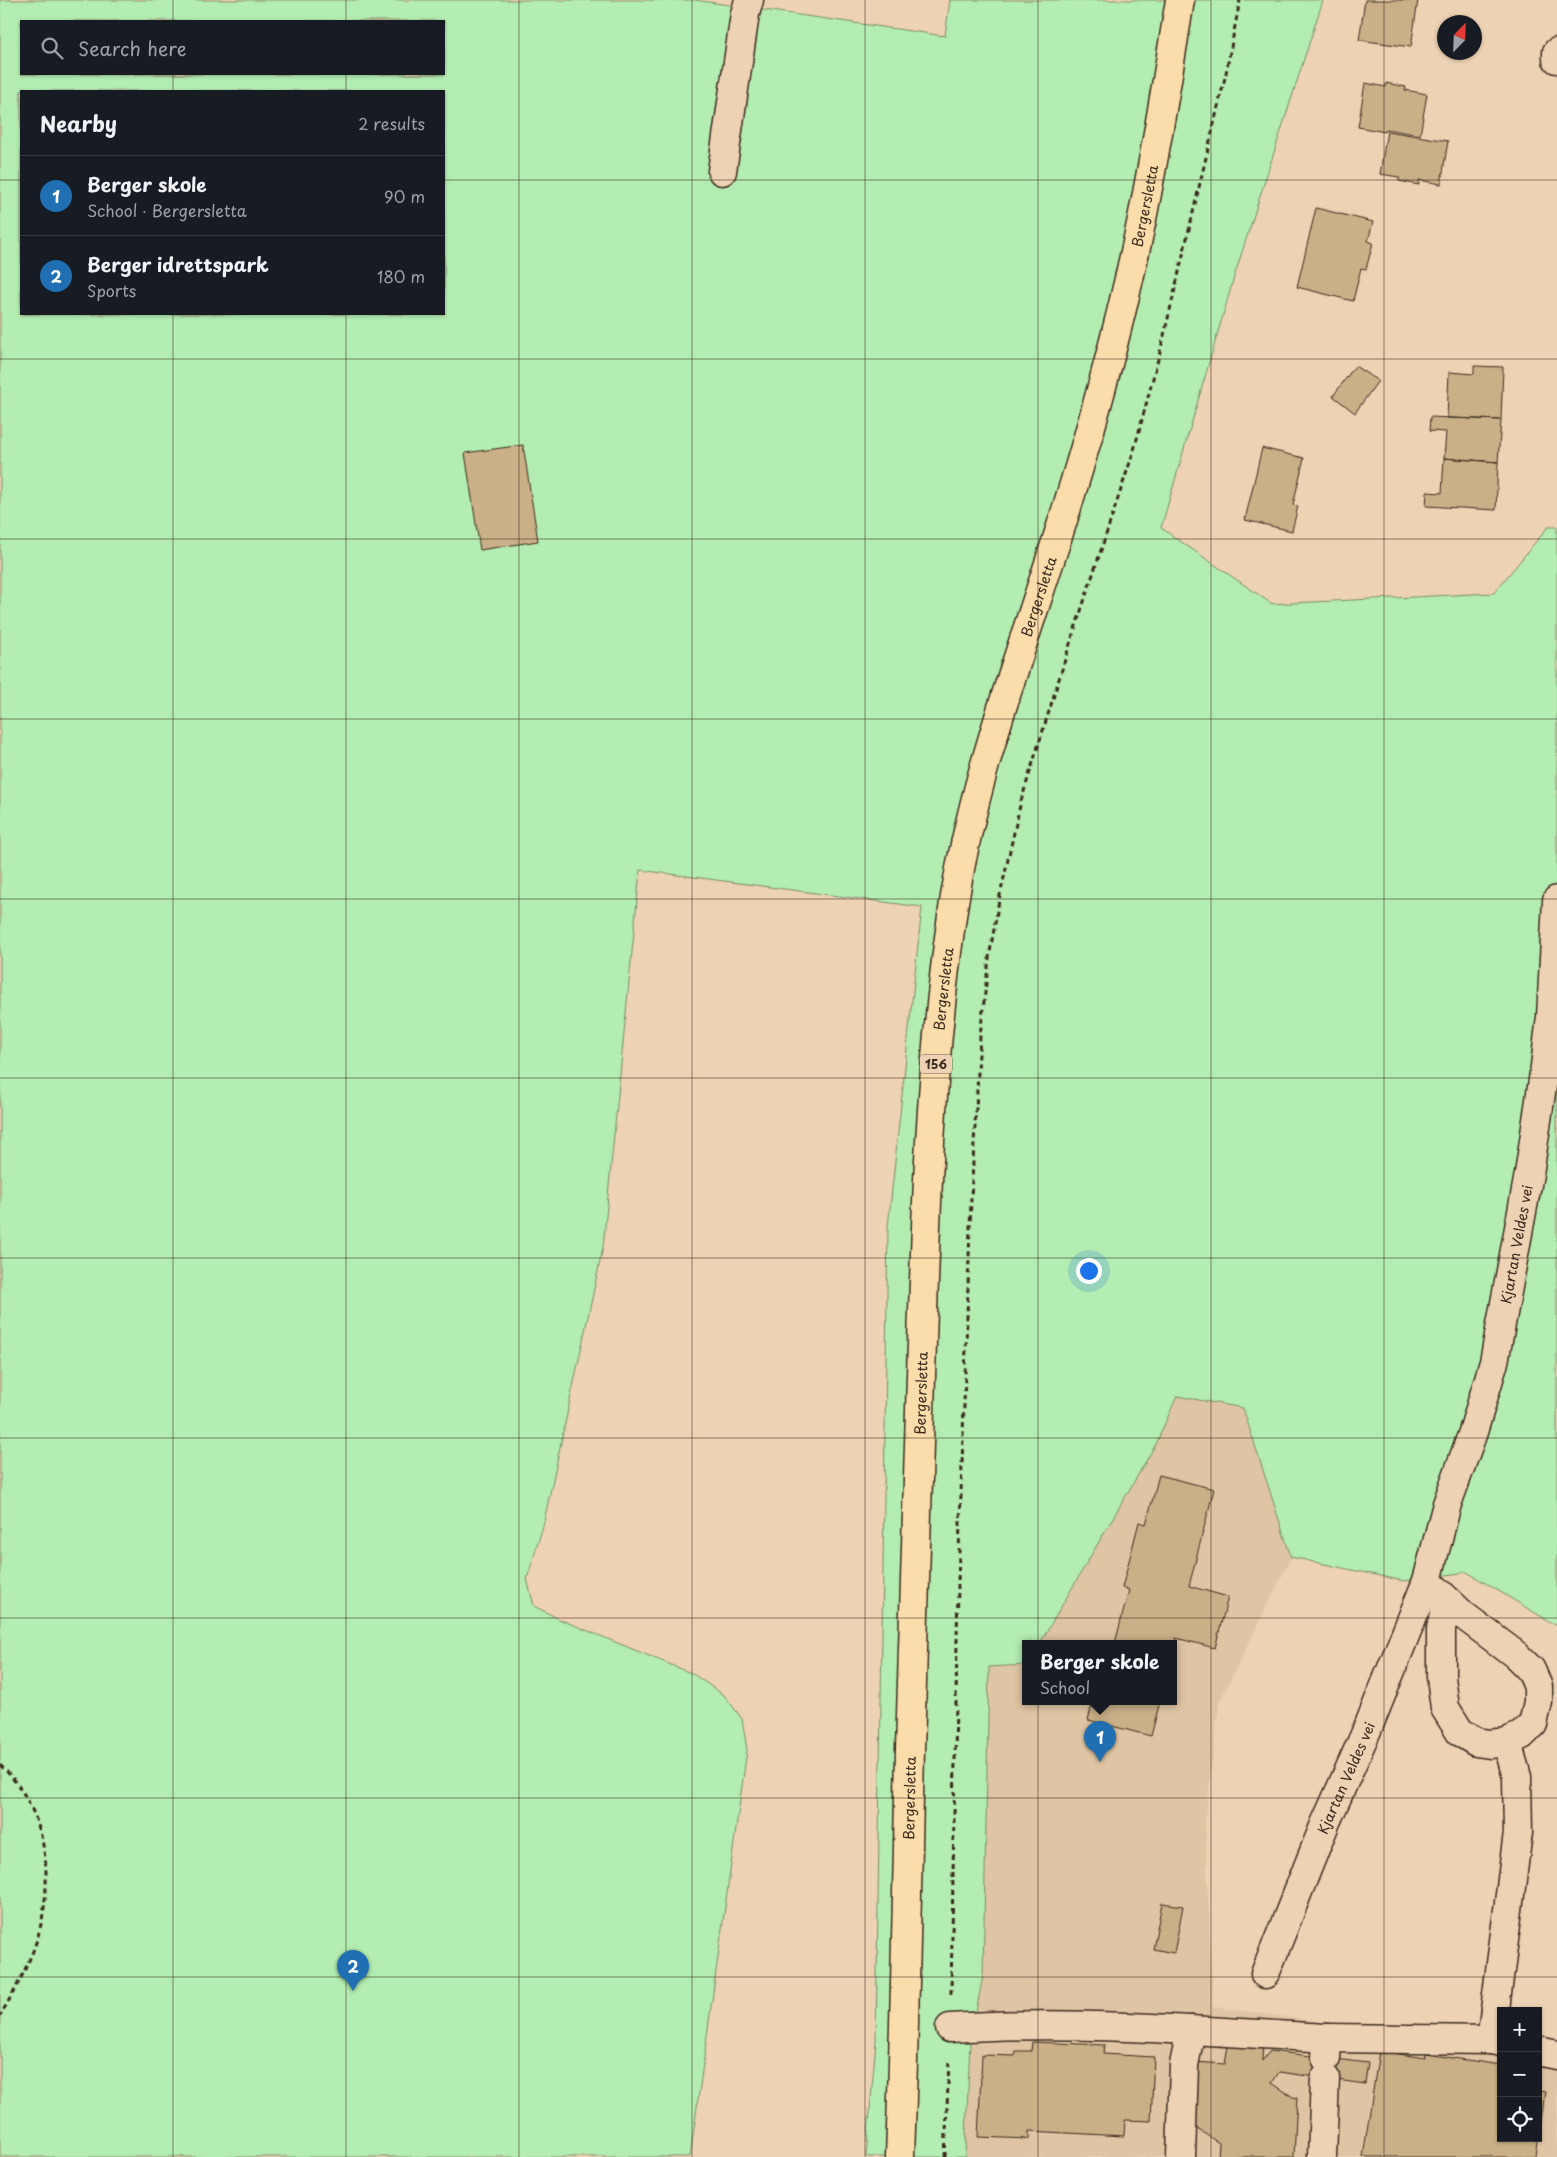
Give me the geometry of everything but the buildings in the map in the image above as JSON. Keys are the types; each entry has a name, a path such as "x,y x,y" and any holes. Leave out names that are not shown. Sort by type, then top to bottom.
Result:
{"main road":[{"name":"Bergersletta","path":"900,2157 905,2030 910,1738 926,1220 933,1092 952,911 965,846 993,738 1068,502 1119,322 1152,168 1180,0"}],"street":[{"path":"722,171 745,14 749,0"},
{"path":"1557,52 1557,59"},
{"name":"Kjartan Veldes vei","path":"1265,1974 1427,1581 1447,1504 1473,1432 1494,1362 1529,1174 1545,1066 1551,1016 1557,900"},
{"path":"1427,1581 1463,1615 1516,1655 1531,1670 1548,1704 1522,1735 1507,1742 1490,1744 1476,1742 1460,1732 1445,1708 1441,1677 1442,1629 1447,1600"},
{"path":"950,2028 990,2025 1105,2024 1191,2030 1326,2058 1496,2041 1518,1833 1517,1777 1507,1742"},
{"path":"1181,2157 1184,2065 1191,2030"},
{"path":"1542,2051 1557,2055"},
{"path":"1322,2157 1326,2058"}],"path":[{"path":"945,2157 950,2028 958,1583 971,1198 980,1036 989,958 999,900 1021,801 1069,646 1134,450 1159,357 1226,73 1240,0"},
{"path":"0,1766 22,1789 32,1808 39,1824 46,1861 42,1913 33,1950 18,1985 0,2016"}],"shaded area":[{"path":"1177,1396 1243,1407 1291,1557 1219,1703 1205,1821 1213,2007 1497,2046 1497,2142 1542,2142 1542,2052 1557,2054 1557,2157 965,2157 970,2042 983,1976 989,1666 1022,1665 1022,1705 1177,1705 1177,1640 1042,1640 1156,1444"}],"green space":[{"path":"0,0 694,0 945,36 950,0 1323,0 1234,277 1161,528 1272,604 1494,593 1548,527 1557,527 1557,1626 1467,1572 1404,1581 1291,1557 1243,1408 1177,1396 1156,1444 1042,1640 1022,1640 1022,1665 989,1667 983,1976 970,2042 965,2157 866,2157 876,2041 888,1227 922,907 640,870 603,1247 543,1526 527,1579 534,1606 559,1619 693,1674 725,1696 742,1719 747,1750 690,2157 0,2157"}],"place":[{"name":"Berger skole","path":"1100,1762"},
{"name":"Berger idrettspark","path":"353,1991"}]}
